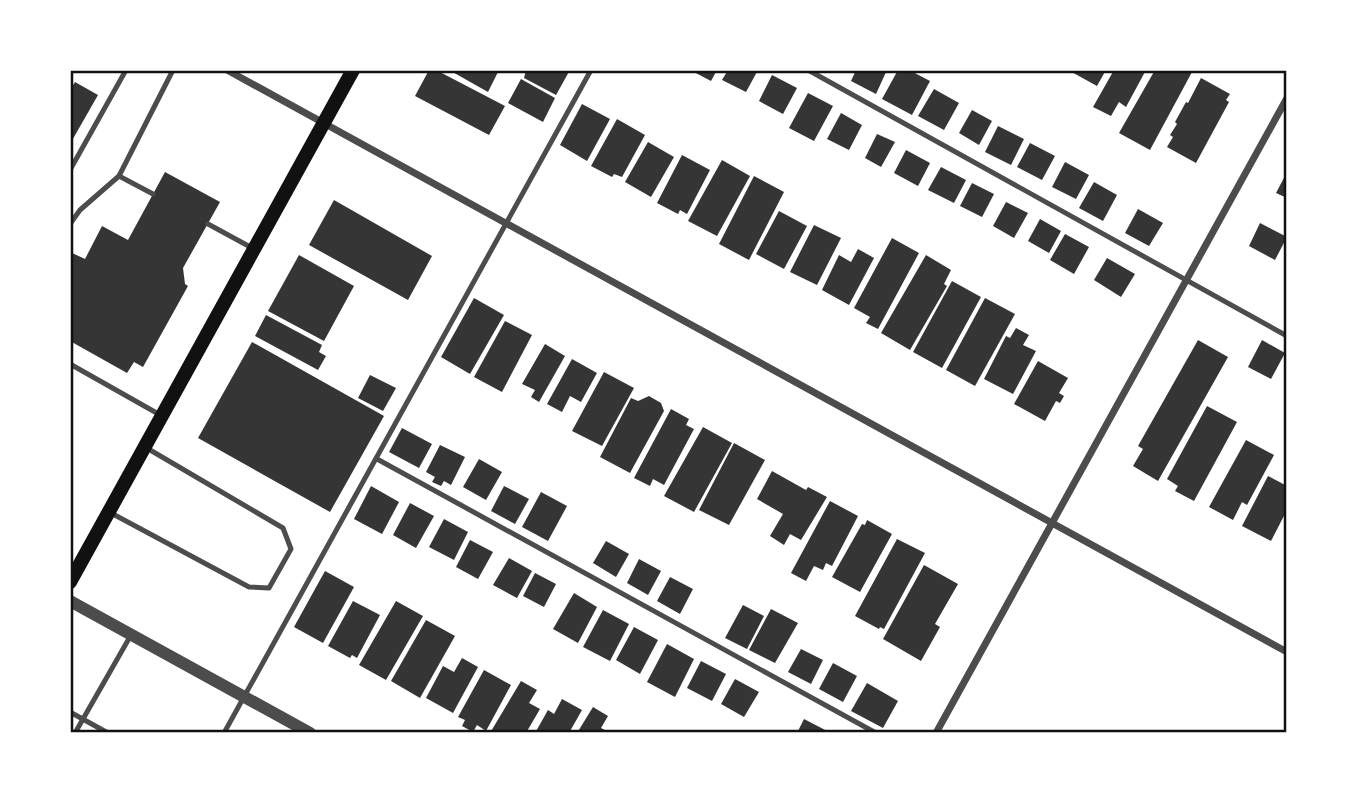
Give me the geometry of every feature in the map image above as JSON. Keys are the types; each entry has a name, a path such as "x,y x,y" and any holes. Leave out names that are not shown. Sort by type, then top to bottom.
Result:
{"main road":[{"path":"70,582 353,70"}],"street":[{"path":"227,70 1287,652"},
{"path":"936,733 1287,98"},
{"path":"70,601 310,733"}],"lane":[{"path":"70,170 127,70"},
{"path":"70,224 80,210 119,176 173,70"},
{"path":"224,733 591,70"},
{"path":"808,70 1287,336"},
{"path":"119,176 153,194"},
{"path":"208,224 254,249"},
{"path":"70,364 162,416"},
{"path":"109,512 249,587 268,588 291,549 283,528 145,447"},
{"path":"377,459 876,733"},
{"path":"75,733 131,635"},
{"path":"70,712 108,733"}],"building":[{"path":"429,70 436,70 505,106 489,135 415,96"},
{"path":"449,70 499,70 488,92"},
{"path":"526,70 570,70 556,95 524,78"},
{"path":"690,70 717,70 711,81"},
{"path":"728,70 758,70 746,92 722,80"},
{"path":"856,70 887,70 876,94 851,81"},
{"path":"898,70 909,70 930,81 912,115 882,99"},
{"path":"1068,70 1106,70 1097,86"},
{"path":"1114,70 1146,70 1126,107 1119,102 1111,116 1093,107"},
{"path":"1155,70 1192,72 1150,150 1119,133"},
{"path":"772,75 797,88 783,114 759,101"},
{"path":"1201,78 1230,94 1226,100 1229,102 1196,163 1167,147 1173,137 1170,135 1177,124 1175,122"},
{"path":"521,79 555,98 543,122 508,103"},
{"path":"75,82 98,95 70,144 70,90"},
{"path":"934,89 959,103 944,130 918,116"},
{"path":"808,93 833,106 814,141 789,128"},
{"path":"582,104 610,119 587,161 560,145"},
{"path":"972,110 992,121 979,145 959,133"},
{"path":"841,113 862,125 849,150 827,139"},
{"path":"617,119 645,135 622,177 614,174 612,177 591,166"},
{"path":"998,126 1024,139 1011,165 985,152"},
{"path":"877,134 895,142 881,167 865,158"},
{"path":"648,142 674,157 651,197 625,182"},
{"path":"1030,143 1055,156 1042,180 1017,167"},
{"path":"906,150 930,163 918,186 894,173"},
{"path":"682,155 710,170 687,214 680,210 678,214 657,203"},
{"path":"722,160 750,176 717,236 688,221"},
{"path":"1065,162 1089,175 1076,199 1052,187"},
{"path":"941,167 966,180 954,203 928,190"},
{"path":"165,172 220,202 183,268 185,284 188,286 143,367 134,362 127,373 70,341 70,252 85,259 102,226 128,240"},
{"path":"1287,172 1287,198 1276,193"},
{"path":"754,176 784,192 749,260 719,244"},
{"path":"1094,182 1117,195 1103,221 1079,208"},
{"path":"972,183 994,194 982,217 960,206"},
{"path":"334,200 432,256 408,300 309,245"},
{"path":"1006,202 1028,213 1014,238 993,226"},
{"path":"1138,209 1163,223 1149,246 1125,233"},
{"path":"779,211 807,226 784,269 756,254"},
{"path":"1040,219 1061,231 1049,253 1028,241"},
{"path":"1260,223 1287,237 1275,260 1249,246"},
{"path":"814,225 841,238 817,285 790,272"},
{"path":"1065,234 1089,247 1074,274 1050,260"},
{"path":"892,238 919,253 878,329 866,323 870,317 854,308"},
{"path":"858,249 874,258 849,305 822,290 839,255 851,262"},
{"path":"299,255 354,286 324,341 268,311"},
{"path":"926,255 951,270 944,284 947,286 910,350 881,333"},
{"path":"1107,258 1135,274 1121,297 1094,280"},
{"path":"952,281 981,297 942,368 913,352"},
{"path":"474,298 504,315 470,374 441,357"},
{"path":"985,298 1015,314 975,386 946,370"},
{"path":"266,315 322,345 319,352 326,356 318,370 255,336"},
{"path":"505,321 532,335 502,392 474,377"},
{"path":"1016,328 1029,335 1023,345 1036,351 1013,394 984,379 1006,336 1010,338"},
{"path":"1198,340 1228,357 1158,481 1133,466 1143,449 1138,446"},
{"path":"1262,340 1285,353 1271,379 1248,367"},
{"path":"252,342 384,416 330,512 198,438"},
{"path":"545,344 565,356 539,402 531,397 535,390 522,384"},
{"path":"572,359 597,373 581,402 570,396 562,412 547,404"},
{"path":"1038,361 1068,378 1059,393 1064,396 1060,403 1056,401 1045,421 1014,404"},
{"path":"604,372 634,388 602,446 572,431"},
{"path":"370,375 396,388 383,411 358,398"},
{"path":"649,396 661,403 664,411 630,473 600,457 631,398 638,401"},
{"path":"1207,406 1237,422 1194,501 1175,491 1178,486 1167,479"},
{"path":"671,409 689,419 686,425 694,429 664,485 653,479 650,486 634,478"},
{"path":"703,427 732,443 694,512 664,496"},
{"path":"402,428 432,444 419,468 389,452"},
{"path":"1246,440 1274,455 1247,505 1242,502 1233,520 1209,507"},
{"path":"734,443 765,460 729,525 699,510"},
{"path":"440,445 465,457 451,485 444,481 441,486 432,482 435,477 426,472"},
{"path":"479,459 502,472 486,500 463,487"},
{"path":"772,471 806,490 808,487 827,497 801,540 790,534 784,545 770,536 783,514 757,499"},
{"path":"1268,476 1287,486 1287,510 1271,541 1242,526"},
{"path":"371,486 399,502 382,534 354,519"},
{"path":"504,486 529,499 515,524 491,511"},
{"path":"541,492 567,506 548,541 522,527"},
{"path":"830,501 858,516 832,566 826,563 823,570 814,566 806,581 791,573"},
{"path":"410,503 434,516 416,548 393,535"},
{"path":"444,519 468,532 454,560 429,547"},
{"path":"867,520 892,534 860,592 832,577 862,524 865,525"},
{"path":"897,539 925,553 884,629 879,629 855,616"},
{"path":"470,540 493,552 478,579 456,567"},
{"path":"606,541 629,554 616,577 593,563"},
{"path":"509,558 532,571 517,598 493,585"},
{"path":"639,559 661,571 648,595 627,583"},
{"path":"924,565 958,584 935,624 940,627 921,661 883,639"},
{"path":"325,571 354,587 323,643 294,627"},
{"path":"535,573 556,584 544,607 523,596"},
{"path":"670,577 693,589 680,614 657,601"},
{"path":"574,593 597,607 578,643 553,629"},
{"path":"353,601 380,615 357,658 352,655 350,658 328,646"},
{"path":"396,601 423,616 386,680 359,665"},
{"path":"743,605 764,616 747,649 725,638"},
{"path":"771,609 798,623 775,663 749,650"},
{"path":"603,610 629,624 610,661 583,647"},
{"path":"426,620 455,636 420,698 391,681"},
{"path":"634,627 658,640 640,674 616,660"},
{"path":"667,644 694,659 675,697 647,682"},
{"path":"801,649 823,660 811,684 788,672"},
{"path":"462,658 478,667 453,713 426,698 443,666 454,672"},
{"path":"701,661 726,674 712,701 687,688"},
{"path":"833,663 857,676 843,702 819,689"},
{"path":"484,670 511,685 486,731 477,725 473,732 462,726 465,720 458,717"},
{"path":"735,679 759,692 744,717 721,704"},
{"path":"521,681 537,690 529,703 540,709 526,733 490,733"},
{"path":"867,683 898,701 883,728 851,711"},
{"path":"562,699 582,710 569,733 535,733 548,710 554,714"},
{"path":"593,707 608,716 601,728 611,733 577,733"},
{"path":"804,719 831,733 797,733"}]}
